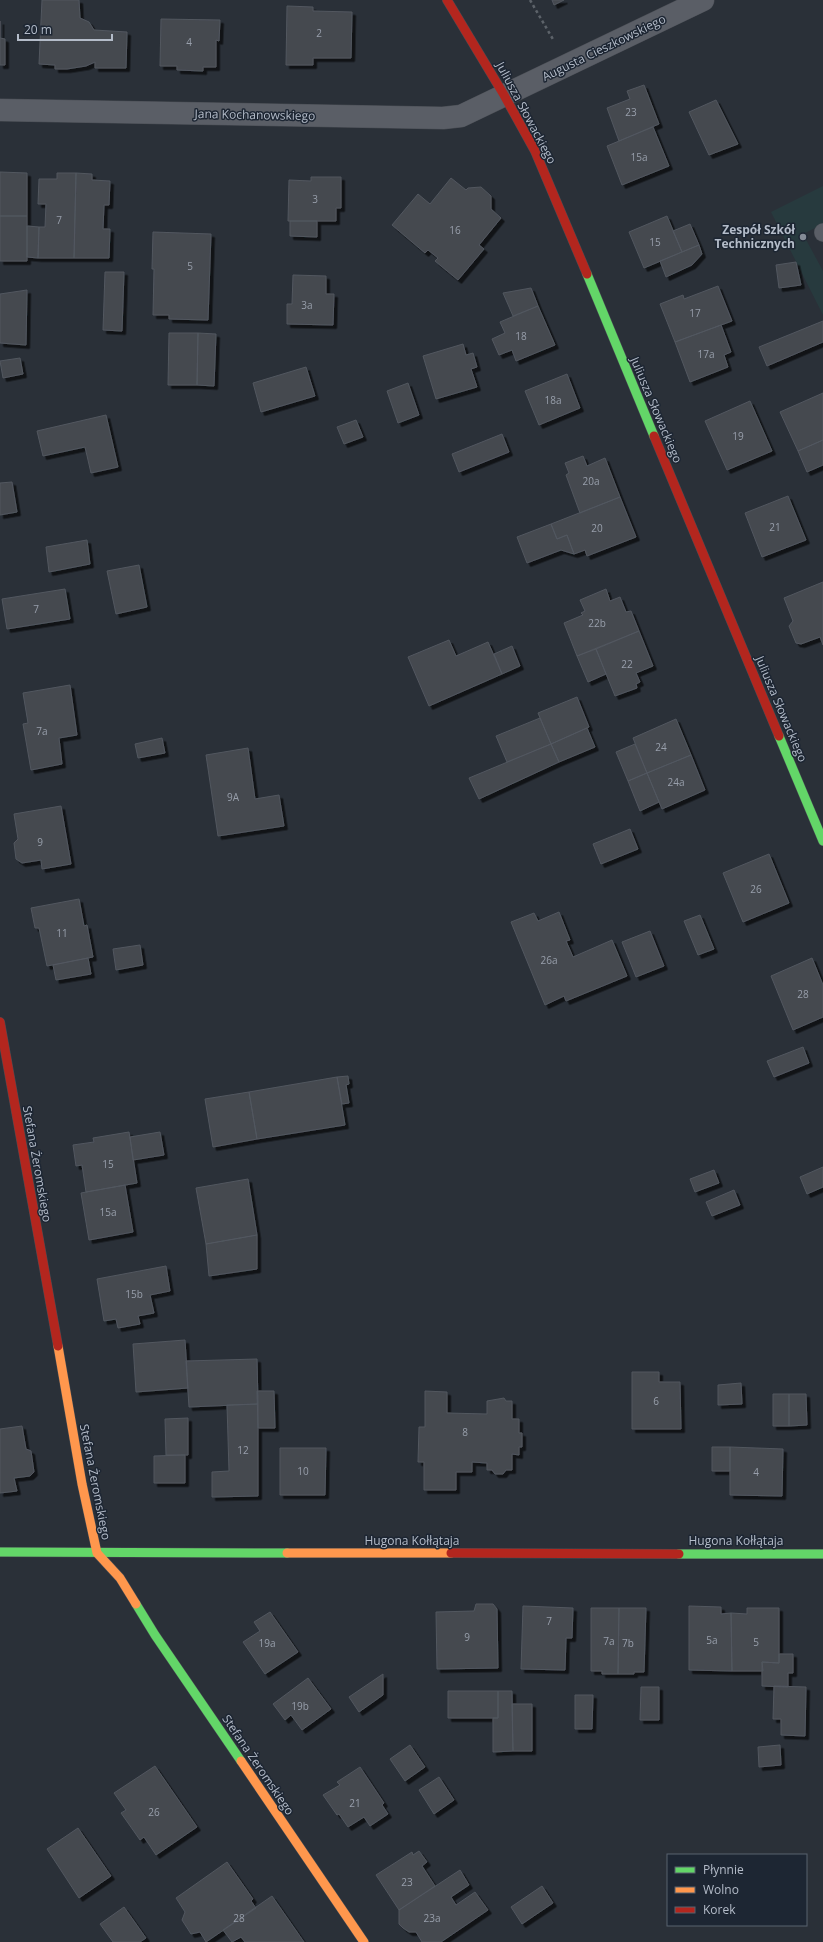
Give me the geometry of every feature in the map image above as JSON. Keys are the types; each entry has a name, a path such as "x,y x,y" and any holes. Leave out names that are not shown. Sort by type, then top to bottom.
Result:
{"street":[{"name":"Juliusza Słowackiego","path":"447,0 504,95 535,151 823,840"},
{"name":"Augusta Cieszkowskiego","path":"504,95 703,0"},
{"name":"Jana Kochanowskiego","path":"0,110 443,118 461,116 504,95"},
{"name":"Stefana Żeromskiego","path":"0,1022 82,1484 97,1553 120,1578 159,1641 364,1942"},
{"name":"Hugona Kołłątaja","path":"0,1552 823,1554"}],"path":[{"path":"530,0 556,45"}],"green space":[{"name":"Zespół Szkół Technicznych","path":"823,186 823,224 803,234 823,271 823,315 771,212"}],"building":[{"path":"42,0 79,0 80,18 89,22 94,30 127,32 126,68 95,68 95,62 86,66 67,69 55,69 55,65 39,64"},
{"path":"552,0 564,0 554,5"},
{"path":"287,6 313,7 313,11 352,12 351,58 313,58 313,65 286,65"},
{"path":"161,19 220,20 219,41 216,40 216,67 203,67 203,71 177,70 177,66 160,66"},
{"path":"0,38 5,39 5,65 0,65"},
{"path":"644,85 659,124 619,141 607,108 630,99 627,91"},
{"path":"716,100 738,144 709,155 689,112"},
{"path":"653,127 669,166 622,185 607,146"},
{"path":"0,172 27,173 27,216 0,216"},
{"path":"57,173 76,173 74,258 38,258 39,227 45,227 46,204 38,204 39,179 57,179"},
{"path":"76,173 92,174 92,180 110,181 109,205 104,205 103,229 110,229 109,258 74,258"},
{"path":"311,177 341,177 341,208 336,208 336,221 288,221 289,180 311,181"},
{"path":"451,178 466,190 468,188 481,187 491,196 491,209 501,218 479,245 484,249 458,280 435,261 438,258 428,250 425,253 392,225 418,194 430,204"},
{"path":"0,216 27,216 27,261 0,261"},
{"path":"667,216 682,252 644,268 629,232"},
{"path":"290,221 317,221 317,237 290,236"},
{"path":"690,224 699,245 682,252 673,231"},
{"path":"27,226 39,227 38,258 27,257"},
{"path":"153,232 211,234 208,320 169,319 169,315 153,315"},
{"path":"699,245 702,254 692,265 666,277 660,261"},
{"path":"796,262 801,285 779,288 776,265"},
{"path":"105,272 124,272 122,331 103,330"},
{"path":"293,275 326,276 326,294 334,294 333,325 287,324 287,304 292,304"},
{"path":"718,286 732,321 675,342 660,304 683,295 684,299"},
{"path":"531,288 538,306 513,316 503,293"},
{"path":"27,290 26,345 0,343 0,294"},
{"path":"538,306 555,345 516,361 512,350 499,355 492,339 505,333 500,322"},
{"path":"823,321 823,342 767,366 759,347"},
{"path":"721,325 731,352 724,355 728,367 690,382 675,342"},
{"path":"169,333 198,333 197,385 168,385"},
{"path":"198,333 216,334 214,386 197,385"},
{"path":"463,344 466,355 473,353 477,367 471,369 477,387 436,399 423,356"},
{"path":"20,358 23,374 3,378 0,361"},
{"path":"306,367 315,396 261,412 253,383"},
{"path":"567,374 580,408 539,425 525,391"},
{"path":"408,383 419,415 398,423 387,391"},
{"path":"823,393 823,440 798,451 780,412"},
{"path":"750,401 772,451 727,470 705,421"},
{"path":"106,415 118,467 91,473 85,447 43,456 37,431"},
{"path":"356,420 363,437 344,444 337,427"},
{"path":"502,434 509,452 459,472 452,454"},
{"path":"823,440 823,465 807,472 798,451"},
{"path":"583,456 587,466 605,458 620,497 580,513 566,475 569,473 565,463"},
{"path":"12,482 17,512 0,515 0,483"},
{"path":"788,496 806,540 762,557 745,513"},
{"path":"620,497 636,537 587,556 585,550 574,554 567,535 557,539 551,524"},
{"path":"551,524 557,539 567,535 574,554 561,550 527,563 517,537"},
{"path":"87,540 90,564 49,572 46,547"},
{"path":"139,565 147,607 116,614 107,571"},
{"path":"823,582 823,645 820,637 801,644 796,643 789,626 793,621 784,598"},
{"path":"65,589 70,619 7,629 2,599"},
{"path":"606,589 610,601 620,597 626,612 631,611 639,631 577,656 564,623 583,615 581,613 585,611 580,600"},
{"path":"639,631 653,666 636,673 640,682 636,684 637,688 615,696 596,649"},
{"path":"449,640 456,656 488,642 502,674 429,706 408,657"},
{"path":"512,646 520,666 502,674 494,654"},
{"path":"596,649 606,674 588,682 577,656"},
{"path":"70,685 77,735 59,738 62,764 31,770 23,724 28,723 23,693"},
{"path":"577,697 589,727 551,744 538,713"},
{"path":"540,718 551,744 507,762 496,736"},
{"path":"676,719 691,755 647,773 633,738"},
{"path":"587,728 595,747 559,762 551,744"},
{"path":"162,738 165,753 138,758 135,744"},
{"path":"551,744 559,762 479,799 469,778"},
{"path":"635,744 647,773 628,781 616,752"},
{"path":"248,748 255,799 279,795 284,826 218,836 206,755"},
{"path":"691,755 705,790 662,809 647,773"},
{"path":"647,773 659,802 640,811 628,781"},
{"path":"61,806 71,864 42,869 41,860 22,863 16,859 14,843 18,839 14,814"},
{"path":"630,829 638,849 601,864 593,844"},
{"path":"769,854 789,903 743,922 723,873"},
{"path":"79,899 84,926 87,925 93,957 47,966 39,928 35,928 31,908"},
{"path":"559,912 570,940 566,941 573,957 612,940 627,976 566,1001 564,996 545,1005 511,922 534,913 538,921"},
{"path":"700,915 714,949 698,955 684,921"},
{"path":"650,931 664,966 636,977 622,942"},
{"path":"140,945 143,965 116,970 113,949"},
{"path":"88,958 91,974 56,980 53,965"},
{"path":"812,958 823,985 823,1017 793,1030 771,976"},
{"path":"803,1047 809,1063 774,1077 767,1061"},
{"path":"348,1076 349,1084 346,1085 349,1103 342,1104 337,1077"},
{"path":"337,1077 345,1125 257,1139 249,1092"},
{"path":"249,1092 257,1139 213,1147 205,1099"},
{"path":"129,1132 137,1183 86,1192 82,1165 76,1166 73,1145 94,1142 93,1138"},
{"path":"160,1132 164,1155 133,1160 130,1137"},
{"path":"823,1167 823,1187 807,1194 800,1177"},
{"path":"714,1170 719,1183 695,1192 690,1179"},
{"path":"248,1179 257,1235 206,1244 196,1188"},
{"path":"125,1185 133,1232 89,1240 81,1193"},
{"path":"734,1190 740,1205 712,1216 706,1202"},
{"path":"257,1235 257,1269 209,1276 206,1244"},
{"path":"166,1266 170,1291 150,1295 154,1313 138,1316 140,1324 118,1328 116,1319 104,1321 97,1279"},
{"path":"185,1340 188,1388 136,1392 133,1344"},
{"path":"257,1359 258,1404 189,1407 186,1361"},
{"path":"632,1372 659,1372 659,1382 680,1382 681,1429 632,1429"},
{"path":"741,1383 742,1404 718,1405 718,1385"},
{"path":"257,1391 274,1391 275,1428 258,1428"},
{"path":"425,1391 447,1392 447,1413 487,1414 487,1401 504,1398 506,1401 512,1401 512,1419 519,1419 519,1433 522,1433 522,1447 519,1447 519,1455 512,1454 512,1470 506,1470 503,1474 495,1474 492,1470 487,1470 487,1463 472,1462 472,1472 456,1472 456,1490 424,1490 424,1462 418,1462 419,1427 425,1427"},
{"path":"773,1394 789,1394 789,1426 773,1426"},
{"path":"789,1394 806,1394 807,1425 789,1426"},
{"path":"258,1404 258,1496 212,1497 212,1472 229,1471 227,1405"},
{"path":"188,1418 188,1455 166,1455 165,1419"},
{"path":"22,1426 26,1449 31,1451 34,1472 30,1476 14,1478 17,1491 0,1493 0,1429"},
{"path":"712,1447 730,1447 730,1471 712,1471"},
{"path":"730,1447 783,1449 782,1496 730,1495"},
{"path":"280,1448 326,1448 325,1495 280,1495"},
{"path":"185,1455 185,1483 154,1483 154,1456"},
{"path":"476,1604 493,1604 497,1609 498,1668 437,1669 436,1612 474,1611"},
{"path":"523,1606 573,1608 572,1638 566,1638 565,1670 521,1669"},
{"path":"689,1606 721,1607 721,1614 731,1613 732,1671 689,1670"},
{"path":"591,1608 619,1608 618,1674 602,1674 602,1671 591,1671"},
{"path":"619,1608 646,1608 644,1672 634,1672 634,1674 618,1674"},
{"path":"747,1608 779,1608 779,1663 762,1662 763,1671 732,1671 731,1613 747,1614"},
{"path":"270,1612 298,1652 265,1674 243,1642 260,1631 254,1622"},
{"path":"779,1654 793,1654 793,1673 788,1673 788,1687 762,1686 762,1662 779,1663"},
{"path":"383,1674 383,1695 359,1712 349,1697"},
{"path":"308,1678 331,1709 302,1730 291,1715 285,1720 273,1704"},
{"path":"774,1686 806,1687 805,1736 781,1735 781,1719 773,1719"},
{"path":"641,1687 659,1687 659,1720 640,1720"},
{"path":"448,1691 498,1691 498,1718 448,1718"},
{"path":"498,1691 512,1691 513,1751 493,1752 493,1718 498,1718"},
{"path":"575,1695 593,1695 592,1729 575,1729"},
{"path":"512,1704 532,1704 532,1751 513,1751"},
{"path":"410,1745 425,1767 405,1781 390,1759"},
{"path":"780,1745 781,1765 759,1767 758,1747"},
{"path":"155,1766 197,1827 156,1855 144,1837 140,1840 121,1813 126,1810 114,1793"},
{"path":"360,1767 384,1803 382,1805 388,1814 370,1826 364,1817 348,1827 339,1814 337,1815 323,1795 340,1785 337,1782"},
{"path":"439,1777 454,1800 434,1814 419,1790"},
{"path":"78,1828 111,1876 79,1898 47,1849"},
{"path":"419,1851 427,1862 422,1866 435,1886 399,1910 376,1875 412,1852 413,1855"},
{"path":"227,1862 253,1899 251,1901 256,1908 206,1942 200,1932 191,1934 182,1920 185,1912 176,1898"},
{"path":"460,1870 469,1885 451,1897 456,1905 475,1892 488,1910 441,1942 422,1942 416,1932 409,1932 399,1924 399,1910"},
{"path":"542,1886 553,1903 522,1924 511,1907"},
{"path":"272,1896 304,1942 245,1942 241,1937 232,1942 223,1930"},
{"path":"124,1907 146,1938 140,1942 113,1942 100,1924"}],"traffic: fast":[{"path":"587,274 654,436"},
{"path":"779,736 823,841"},
{"path":"0,1552 287,1553"},
{"path":"679,1554 823,1554"},
{"path":"136,1604 155,1635 241,1761"}],"traffic: slow":[{"path":"58,1346 82,1484 97,1553 120,1578 136,1604"},
{"path":"287,1553 451,1553"},
{"path":"241,1761 364,1942"}],"traffic: jam":[{"path":"447,0 504,95 535,151 587,274"},
{"path":"654,436 779,736"},
{"path":"0,1022 58,1346"},
{"path":"451,1553 679,1554"}],"place":[{"name":"Zespół Szkół Technicznych","path":"803,237"}]}
